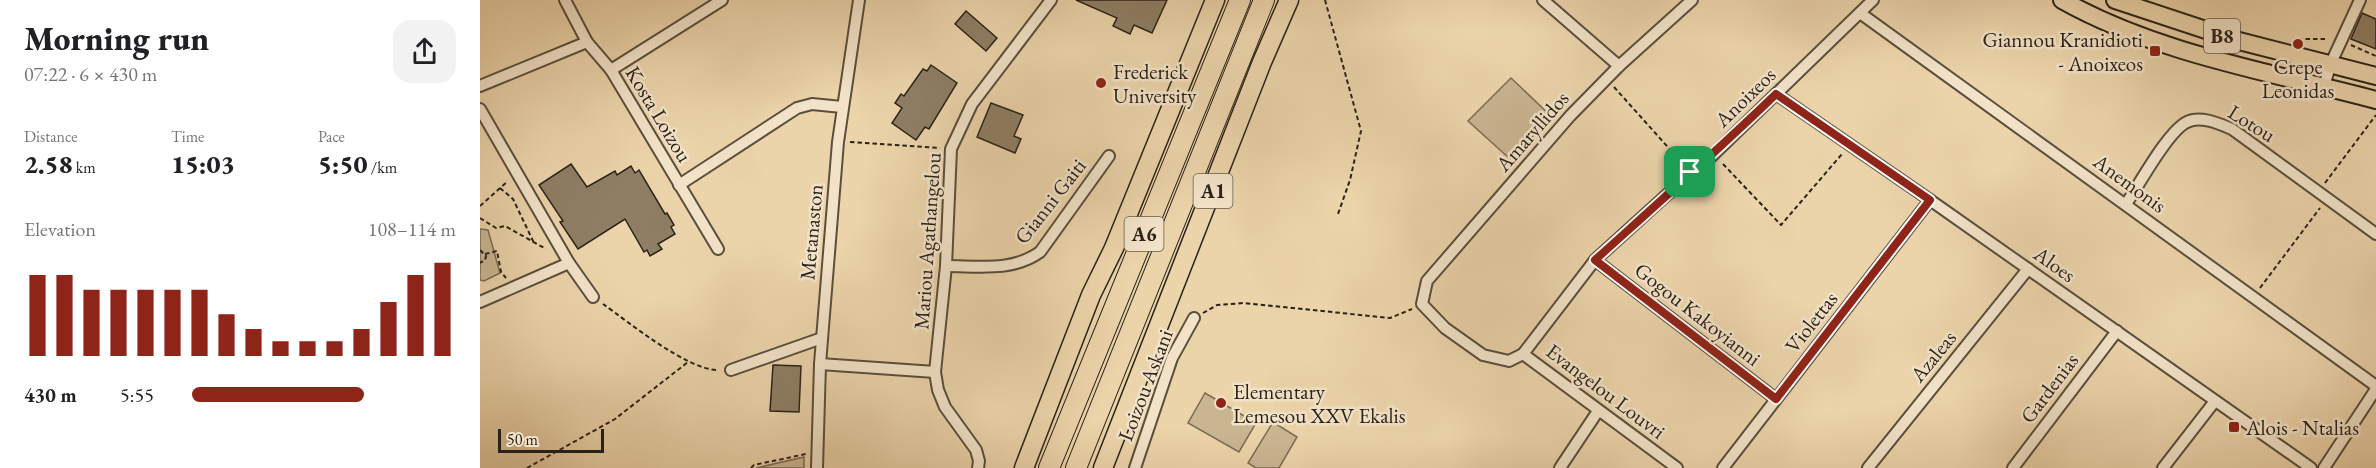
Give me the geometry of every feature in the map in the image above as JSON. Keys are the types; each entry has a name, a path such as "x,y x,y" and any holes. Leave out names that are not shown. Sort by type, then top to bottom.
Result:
{"highway":[{"path":"1024,468 1091,295 1114,248 1215,0"},
{"name":"A6","path":"1049,468 1240,0"},
{"name":"A6","path":"1076,468 1264,0"},
{"name":"A1","path":"1138,382 1289,0"},
{"path":"1036,468 1091,295"},
{"path":"1092,468 1138,382"},
{"path":"1103,468 1138,382"}],"main road":[{"name":"B8","path":"2062,0 2134,33 2230,63 2376,100"},
{"name":"B8","path":"2115,0 2239,41 2376,75"}],"street":[{"name":"Kosta Loizou","path":"565,0 587,42 611,70 718,249"},
{"path":"611,70 722,0"},
{"name":"Metanaston","path":"817,468 820,364 838,142 859,0"},
{"name":"Mariou Agathangelou","path":"935,372 946,266 951,149 972,104 1051,0"},
{"path":"1543,0 1619,66"},
{"name":"Amaryllidos","path":"1422,304 1427,281 1569,116 1619,66 1692,0"},
{"name":"Anoixeos","path":"1523,354 1595,260 1690,172 1713,154 1873,0"},
{"path":"2324,86 2331,63 2360,0"},
{"name":"Anemonis","path":"1860,13 2126,204 2376,388"},
{"path":"480,86 587,42"},
{"name":"Aloes","path":"1776,94 2311,468"},
{"path":"680,185 798,108 812,104 842,107"},
{"path":"480,109 569,263 593,297"},
{"name":"Lotou","path":"2126,204 2174,132 2189,121 2215,121 2232,129 2376,234"},
{"name":"Gianni Gaiti","path":"946,266 1009,267 1027,261 1040,252 1109,156"},
{"name":"Violettas","path":"1723,468 1930,200"},
{"name":"Gogou Kakoyianni","path":"1595,260 1776,399"},
{"path":"480,303 569,263"},
{"name":"Azaleas","path":"1868,468 2028,269"},
{"name":"Evangelou Louvri","path":"1422,304 1445,328 1483,355 1509,361 1523,354 1677,468"},
{"name":"Loizou Askani","path":"1135,468 1172,358 1194,318"},
{"name":"Gardenias","path":"2013,468 2117,332"},
{"path":"730,370 822,338"},
{"path":"820,364 935,372 938,390 945,407 975,450 979,461 978,468"},
{"path":"2324,468 2376,388"},
{"path":"2163,468 2216,400"},
{"path":"1560,468 1598,411"}],"path":[{"path":"1325,0 1360,131 1350,180 1338,214"},
{"path":"2296,39 2326,38 2376,56"},
{"path":"1607,78 1690,172"},
{"path":"2253,297 2376,115"},
{"path":"838,142 951,149"},
{"path":"1713,154 1781,225 1850,145"},
{"path":"480,206 517,174"},
{"path":"500,188 513,199 534,243"},
{"path":"480,218 496,228 505,226 569,263"},
{"path":"480,250 485,254"},
{"path":"485,254 497,251 501,272 513,288"},
{"path":"480,263 485,260 485,254"},
{"path":"593,297 688,362 708,370 730,370"},
{"path":"1194,318 1218,305 1244,303 1390,318 1422,304"},
{"path":"527,468 615,419 688,362"},
{"path":"751,468 754,465 818,451"}],"shaded area":[{"path":"1511,78 1552,117 1510,159 1468,121"},
{"path":"480,229 488,230 500,273 484,281 480,280"},
{"path":"1205,393 1256,423 1239,452 1188,423"},
{"path":"1273,422 1297,437 1279,468 1256,468 1248,463"},
{"path":"804,457 804,468 756,468"}],"building":[{"path":"1076,0 1167,0 1152,33 1134,25 1130,34 1113,26 1117,18"},
{"path":"966,11 997,38 986,51 955,24"},
{"path":"2362,13 2376,19 2376,49 2351,39"},
{"path":"931,65 957,83 929,129 925,127 916,140 892,123 902,108 895,103 901,94 904,96 923,69 927,71"},
{"path":"991,103 1023,115 1014,136 1021,139 1015,153 977,137"},
{"path":"571,164 587,187 615,171 617,175 631,166 635,173 639,170 674,225 671,227 675,234 658,244 662,249 650,256 647,250 644,252 625,219 578,249 539,185"},
{"path":"773,365 801,366 799,412 770,411"}],"place":[{"name":"Crepe Leonidas","path":"2298,44"},
{"name":"Giannou Kranidioti - Anoixeos","path":"2155,51"},
{"name":"Frederick University","path":"1101,83"},
{"name":"Elementary Lemesou XXV Ekalis","path":"1221,403"},
{"name":"Alois - Ntalias","path":"2234,427"}],"route":[{"path":"1776,94 1930,200 1776,399 1595,260 1690,172 1713,154 1776,94"}]}
